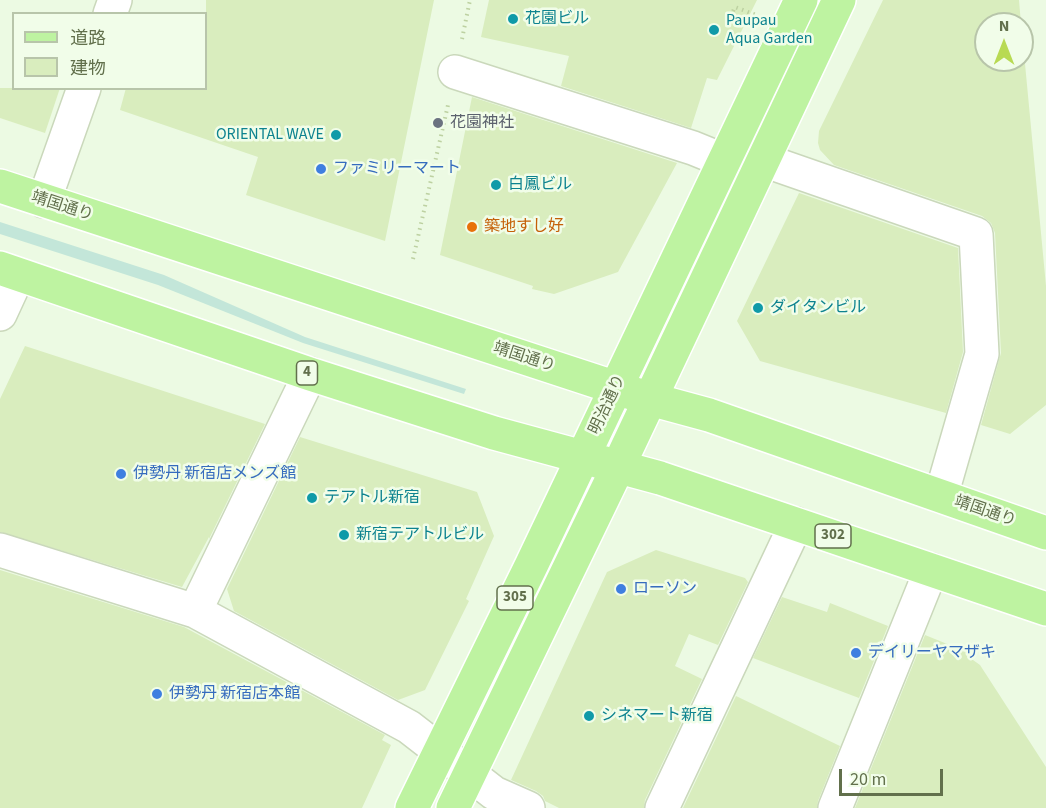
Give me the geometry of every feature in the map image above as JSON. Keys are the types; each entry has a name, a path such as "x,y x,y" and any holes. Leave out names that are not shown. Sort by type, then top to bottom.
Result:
{"main road":[{"name":"明治通り","path":"412,808 583,457 801,0"},
{"name":"305","path":"453,808 618,467 839,0"},
{"name":"靖国通り","path":"0,186 650,399 709,416 1046,533"},
{"name":"4","path":"9,271 310,374 494,433 618,467"},
{"name":"302","path":"618,467 672,482 1046,609"}],"street":[{"path":"455,72 693,148 725,161"},
{"path":"44,201 83,90"},
{"path":"763,160 976,234 982,354 941,496"},
{"path":"0,314 9,271"},
{"path":"195,611 310,374"},
{"path":"662,808 796,524"},
{"path":"1,536 195,611 409,727 494,793 528,808"},
{"path":"835,808 931,570"}],"path":[{"path":"728,22 735,7 762,18"},
{"path":"413,259 455,72"}],"green space":[{"path":"0,222 164,275 305,337 466,389 464,394 303,343 158,285 0,234"}],"building":[{"path":"206,0 434,0 385,241 246,195 258,157 120,110 125,90 207,90"},
{"path":"489,0 757,0 717,80 707,78 691,128 561,86 569,56 481,37"},
{"path":"883,0 1019,0 1020,12 974,12 974,72 1026,72 1046,286 1046,405 1010,434 981,425 1001,353 995,233 991,223 982,216 834,165 820,150 819,131"},
{"path":"0,88 59,90 45,133 0,118"},
{"path":"472,97 677,163 618,272 554,294 532,289 533,286 440,255"},
{"path":"799,193 958,248 963,352 946,413 760,361 737,321"},
{"name":"伊勢丹 新宿店メンズ館","path":"25,346 265,424 209,539 209,537 182,587 0,532 0,399"},
{"path":"300,437 477,492 494,536 466,599 469,601 425,690 398,700 234,611 227,589"},
{"path":"656,550 745,578 748,582 718,645 689,634 675,666 702,679 645,800 644,808 559,808 545,801 543,796 536,791 511,780 607,572"},
{"name":"伊勢丹 新宿店本館","path":"0,570 184,627 385,735 382,740 391,745 362,808 0,808"},
{"path":"782,597 827,612 830,603 888,626 859,698 753,658"},
{"path":"925,635 967,652 966,655 980,665 1046,767 1046,808 855,808"},
{"path":"736,696 840,746 817,808 683,808"}],"place":[{"name":"花園ビル","path":"513,19"},
{"name":"Paupau Aqua Garden","path":"714,30"},
{"name":"花園神社","path":"438,123"},
{"name":"ORIENTAL WAVE","path":"336,135"},
{"name":"ファミリーマート","path":"321,169"},
{"name":"白鳳ビル","path":"496,185"},
{"name":"築地すし好","path":"472,227"},
{"name":"ダイタンビル","path":"758,308"},
{"name":"伊勢丹 新宿店メンズ館","path":"121,474"},
{"name":"テアトル新宿","path":"312,498"},
{"name":"新宿テアトルビル","path":"344,535"},
{"name":"ローソン","path":"621,589"},
{"name":"デイリーヤマザキ","path":"856,653"},
{"name":"伊勢丹 新宿店本館","path":"157,694"},
{"name":"シネマート新宿","path":"589,716"}]}
